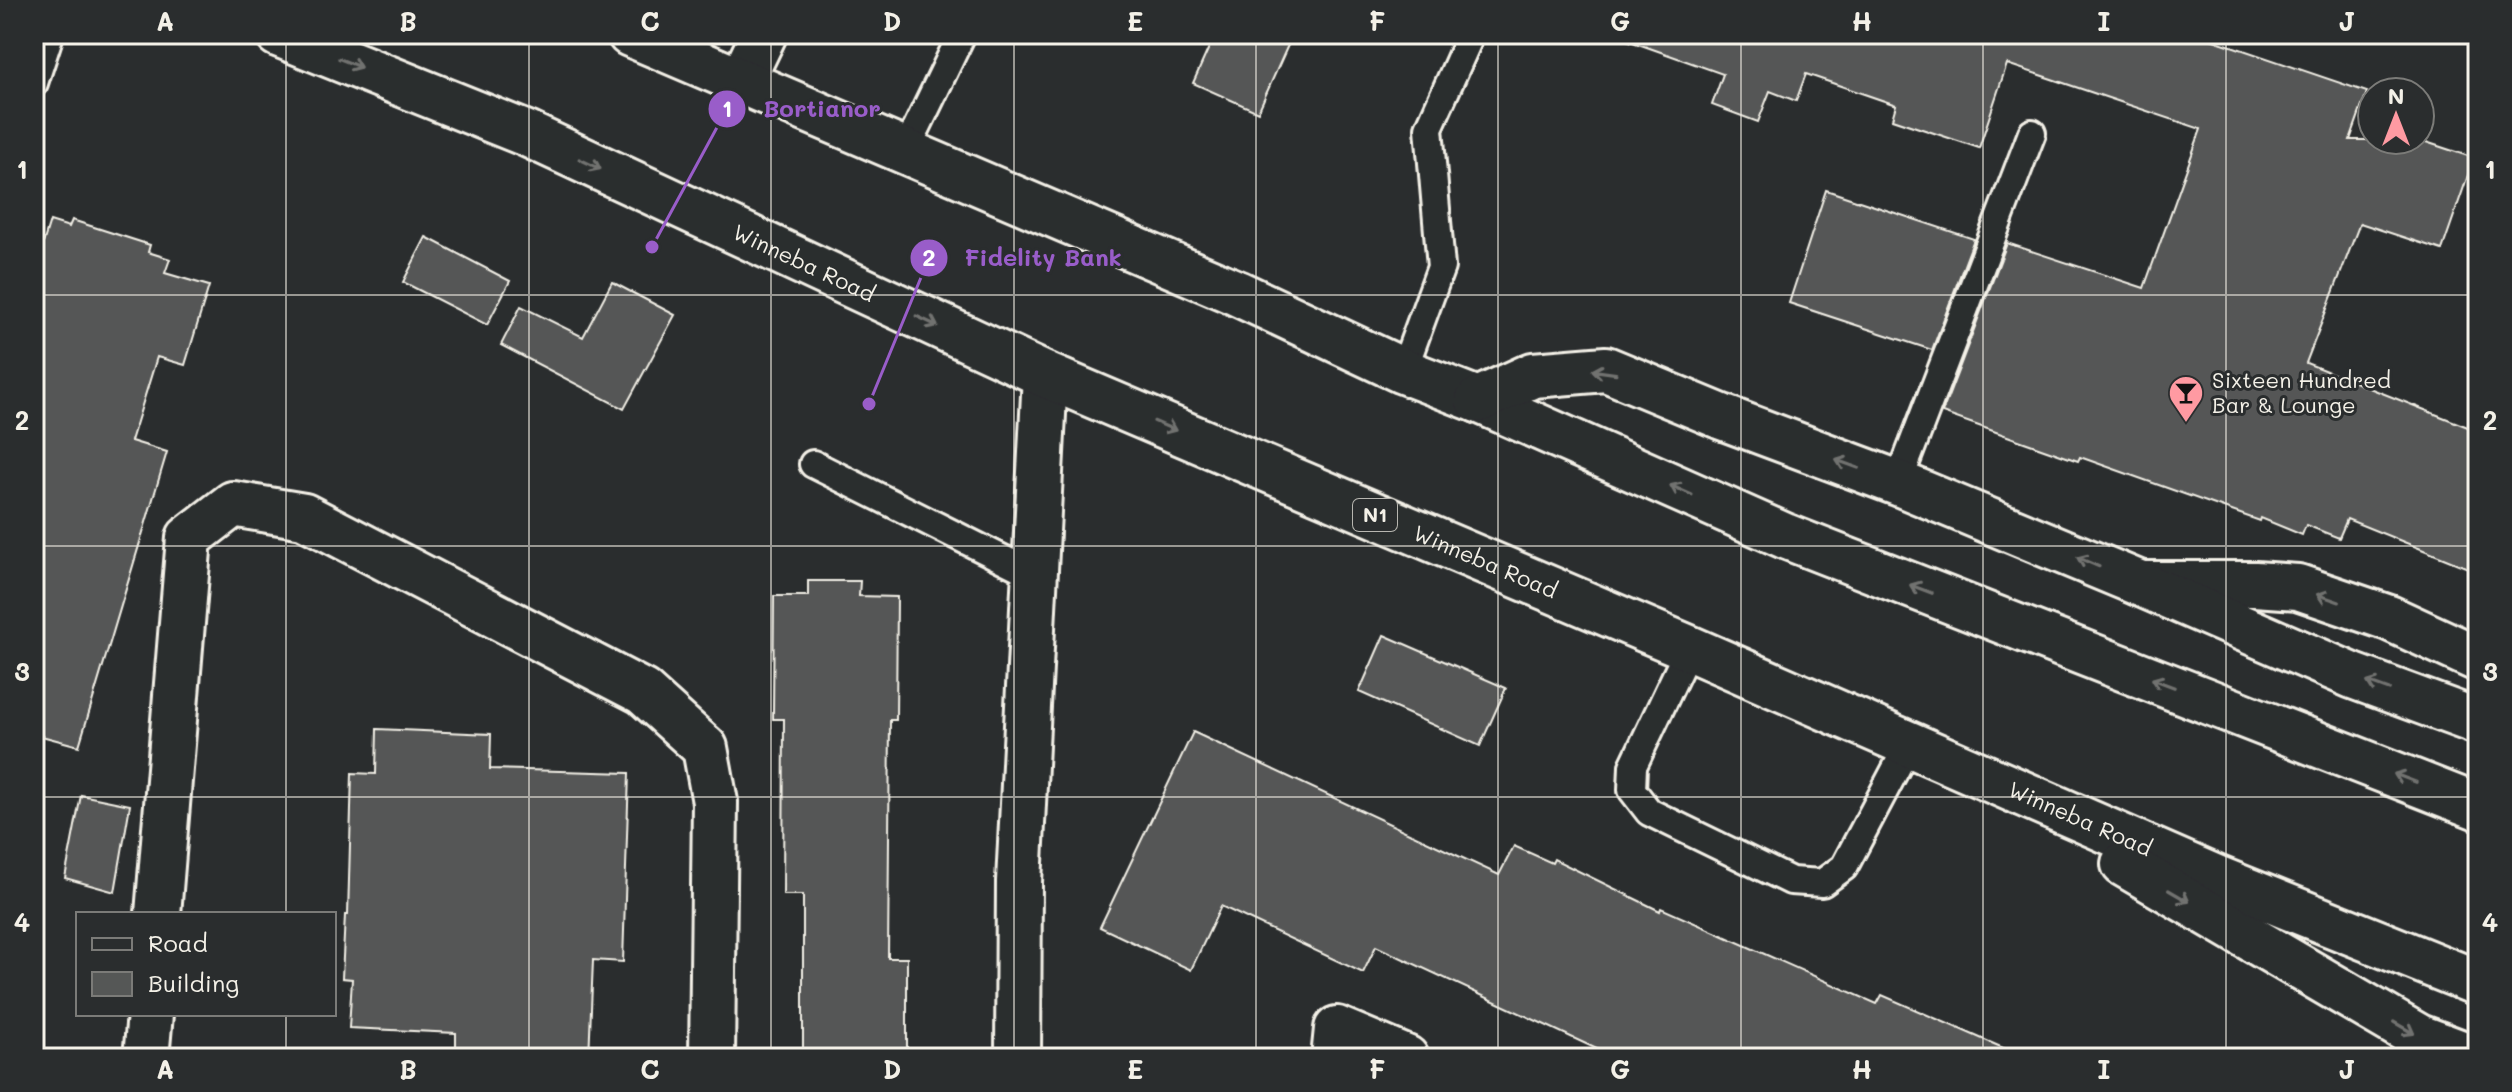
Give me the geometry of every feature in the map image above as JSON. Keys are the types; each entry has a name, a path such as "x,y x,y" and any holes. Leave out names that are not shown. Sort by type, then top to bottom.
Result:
{"main road":[{"name":"Winneba Road","path":"278,34 527,134 1045,375 1689,648 2216,878 2478,983"},
{"path":"630,34 1237,293 1403,371 1478,400 1785,536 2478,807"},
{"path":"741,82 764,34"},
{"path":"1478,400 1533,375 1606,369 1722,417 1898,483 2353,676 2478,722"},
{"path":"1018,1058 1019,882 1045,375"},
{"path":"158,912 189,538 233,504 304,516 643,692 705,748 715,802 712,1058"},
{"path":"2141,584 2298,587 2389,618 2478,659"},
{"path":"1926,751 2419,1037 2475,1058"},
{"path":"146,1058 150,1016"},
{"path":"1334,1058 1337,1029 1406,1058"}],"lane":[{"path":"34,83 50,34"},
{"path":"905,152 962,34"},
{"path":"1403,371 1441,267 1429,128 1471,34"},
{"path":"1898,483 2032,133"},
{"path":"813,464 1035,575"},
{"path":"1689,648 1633,766 1632,790 1649,812 1791,881 1822,883 1844,867 1926,751"}],"building":[{"path":"1215,34 1293,34 1258,112 1193,83"},
{"path":"1628,34 2196,34 2356,88 2356,123 2350,140 2356,140 2356,156 2436,156 2436,145 2474,158 2442,250 2360,223 2306,363 2478,431 2478,572 2347,519 2339,538 2306,525 2302,535 2261,518 2260,521 2080,457 2078,461 1942,413 2007,243 2144,288 2201,129 2007,64 1979,148 1892,119 1896,105 1806,74 1796,101 1770,91 1758,122 1712,105 1723,74 1627,40"},
{"path":"1826,190 1974,239 1932,350 1789,303"},
{"path":"72,220 150,245 148,252 170,259 165,273 209,286 185,365 157,357 131,441 167,452 79,746 34,734 34,273 50,221 69,227"},
{"path":"426,237 510,281 487,325 403,282"},
{"path":"612,282 675,315 624,409 501,345 521,306 583,337"},
{"path":"808,581 860,581 859,596 897,597 896,720 890,720 888,958 907,958 907,1058 803,1058 803,895 783,895 784,719 773,719 774,596 808,596"},
{"path":"1384,635 1506,688 1480,746 1359,692"},
{"path":"377,729 491,734 490,769 629,773 623,962 593,960 589,1058 456,1058 456,1033 349,1028 352,979 342,978 345,915 348,915 352,773 376,774"},
{"path":"1193,732 1499,875 1514,846 1552,863 1554,859 1660,911 1661,908 1877,1004 1882,995 2026,1058 1616,1058 1376,946 1363,973 1221,906 1191,970 1100,927"},
{"path":"81,795 130,805 115,892 65,878"}],"place":[{"name":"Bortianor","path":"652,247"},
{"name":"Fidelity Bank","path":"869,404"},
{"name":"Sixteen Hundred Bar & Lounge","path":"2186,424"}]}
